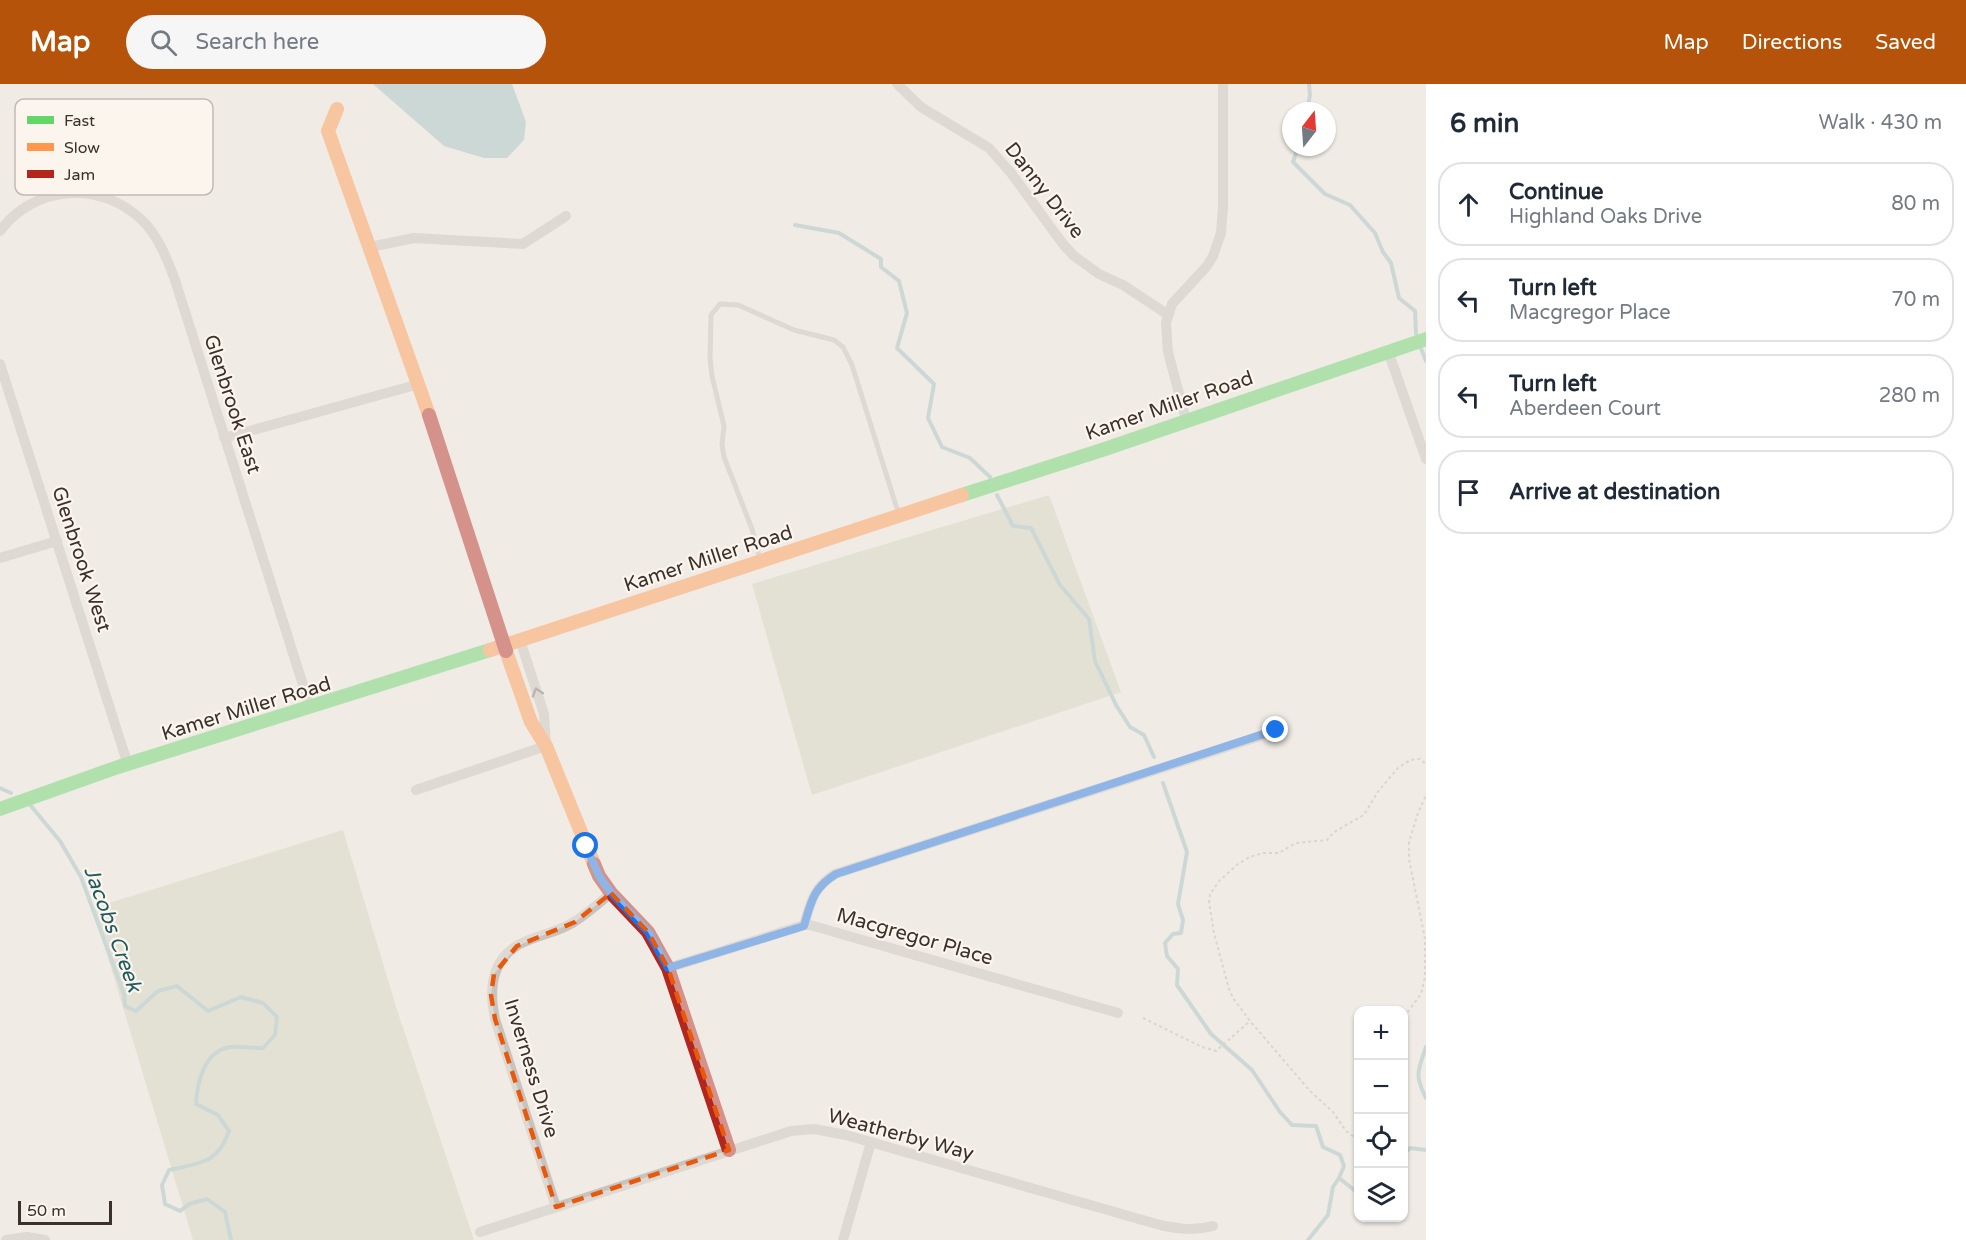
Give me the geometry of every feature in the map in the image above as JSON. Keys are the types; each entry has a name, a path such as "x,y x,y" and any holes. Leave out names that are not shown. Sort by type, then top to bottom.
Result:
{"street":[{"name":"Danny Drive","path":"897,84 921,107 989,148 1011,172 1074,256 1099,274 1123,285 1167,314"},
{"path":"1186,420 1168,352 1167,314 1172,304 1207,266 1221,233 1223,84"},
{"path":"337,109 328,131 418,384 531,722 546,746 599,876 611,893 648,932 668,968 729,1150"},
{"name":"Glenbrook East","path":"0,231 22,209 52,195"},
{"name":"Glenbrook East","path":"90,195 108,199 134,214 150,230 162,249 175,280 310,707"},
{"path":"370,247 414,238 523,244 566,216"},
{"name":"Kamer Miller Road","path":"0,808 59,787 504,646 1105,448 1426,339"},
{"path":"1388,351 1426,459"},
{"name":"Glenbrook West","path":"0,364 128,765"},
{"path":"224,438 418,384"},
{"path":"0,558 57,541"},
{"path":"520,640 544,714 546,746"},
{"path":"804,926 816,890 836,874 1276,730"},
{"path":"416,790 546,746"},
{"name":"Inverness Drive","path":"556,1207 495,1019 491,995 492,985 500,963 517,946 575,922 611,893"},
{"name":"Macgregor Place","path":"668,968 804,926 831,930 1118,1013"},
{"name":"Weatherby Way","path":"480,1232 729,1150 791,1131 814,1129 871,1142 1182,1230 1213,1226"},
{"path":"843,1240 871,1142"},
{"path":"6,1240 27,1237 45,1240"}],"lane":[{"path":"761,560 752,529 724,457 722,445 724,426 712,376 710,357 711,315 720,304 738,305 794,330 834,340 843,347 852,365 900,515"}],"path":[{"path":"1354,1137 1346,1131 1334,1112 1310,1091 1233,998 1214,933 1209,902 1210,894 1226,874 1250,857 1263,853 1279,853 1296,843 1327,840 1334,832 1364,815 1379,790 1398,768 1410,759 1420,759 1426,764"},
{"path":"1408,1012 1421,994 1425,977 1425,939 1408,859 1409,842 1426,795"},
{"path":"1143,1018 1202,1047 1216,1051 1250,1021"}],"highlighted area":[{"path":"611,893 648,932 668,968 729,1150 556,1207 495,1019 491,995 494,974 517,946 575,922"}],"green space":[{"path":"1049,495 1121,692 812,795 752,584"},
{"path":"343,830 397,1010 474,1240 193,1240 93,908"}],"water":[{"path":"373,84 512,84 526,122 524,140 507,158 484,158 444,146"}],"waterway":[{"path":"1309,84 1309,102"},
{"path":"1295,156 1293,162 1325,194 1350,205 1375,233 1383,252 1391,263 1399,298 1415,311 1416,334"},
{"path":"795,225 839,233 881,259 881,267 899,281 907,313 897,348 934,384 928,418 942,447 970,458 990,477"},
{"path":"1420,346 1426,361"},
{"path":"997,495 1013,526 1031,528 1060,585 1089,619 1095,661 1116,705 1130,727 1144,735 1154,757"},
{"path":"1163,783 1187,852 1178,904 1183,920 1181,933 1173,934 1165,943 1167,956 1178,969 1177,985 1211,1034 1252,1070 1280,1112 1292,1125 1316,1126 1323,1147 1340,1155 1344,1166 1339,1178"},
{"name":"Jacobs Creek","path":"0,788 11,793"},
{"name":"Jacobs Creek","path":"31,806 60,841 81,877 124,994 125,1006 136,1011 158,991 177,986 208,1011 241,997 263,1003 277,1017 275,1035 263,1048 230,1047 221,1050 208,1061 200,1078 196,1104 218,1115 229,1131 219,1150 213,1156 198,1163 169,1170 162,1185 165,1204 180,1211 189,1204 207,1199 225,1212 231,1240"},
{"path":"1426,1047 1418,1072 1426,1098"},
{"path":"1408,1150 1410,1148 1426,1150"},
{"path":"1308,1240 1328,1215 1333,1187 1339,1178 1354,1190"}],"traffic: fast":[{"path":"962,495 1105,449 1426,339"},
{"path":"0,809 118,767 490,650"}],"traffic: slow":[{"path":"337,109 328,131 429,415"},
{"path":"490,650 962,495"},
{"path":"506,651 531,722 546,746 594,864"}],"traffic: jam":[{"path":"429,415 506,651"},
{"path":"594,864 611,893 648,932 668,968 729,1150"}],"route":[{"path":"586,846 599,876 617,900 648,932 668,968 804,926 816,890 836,874 1276,730"}]}
